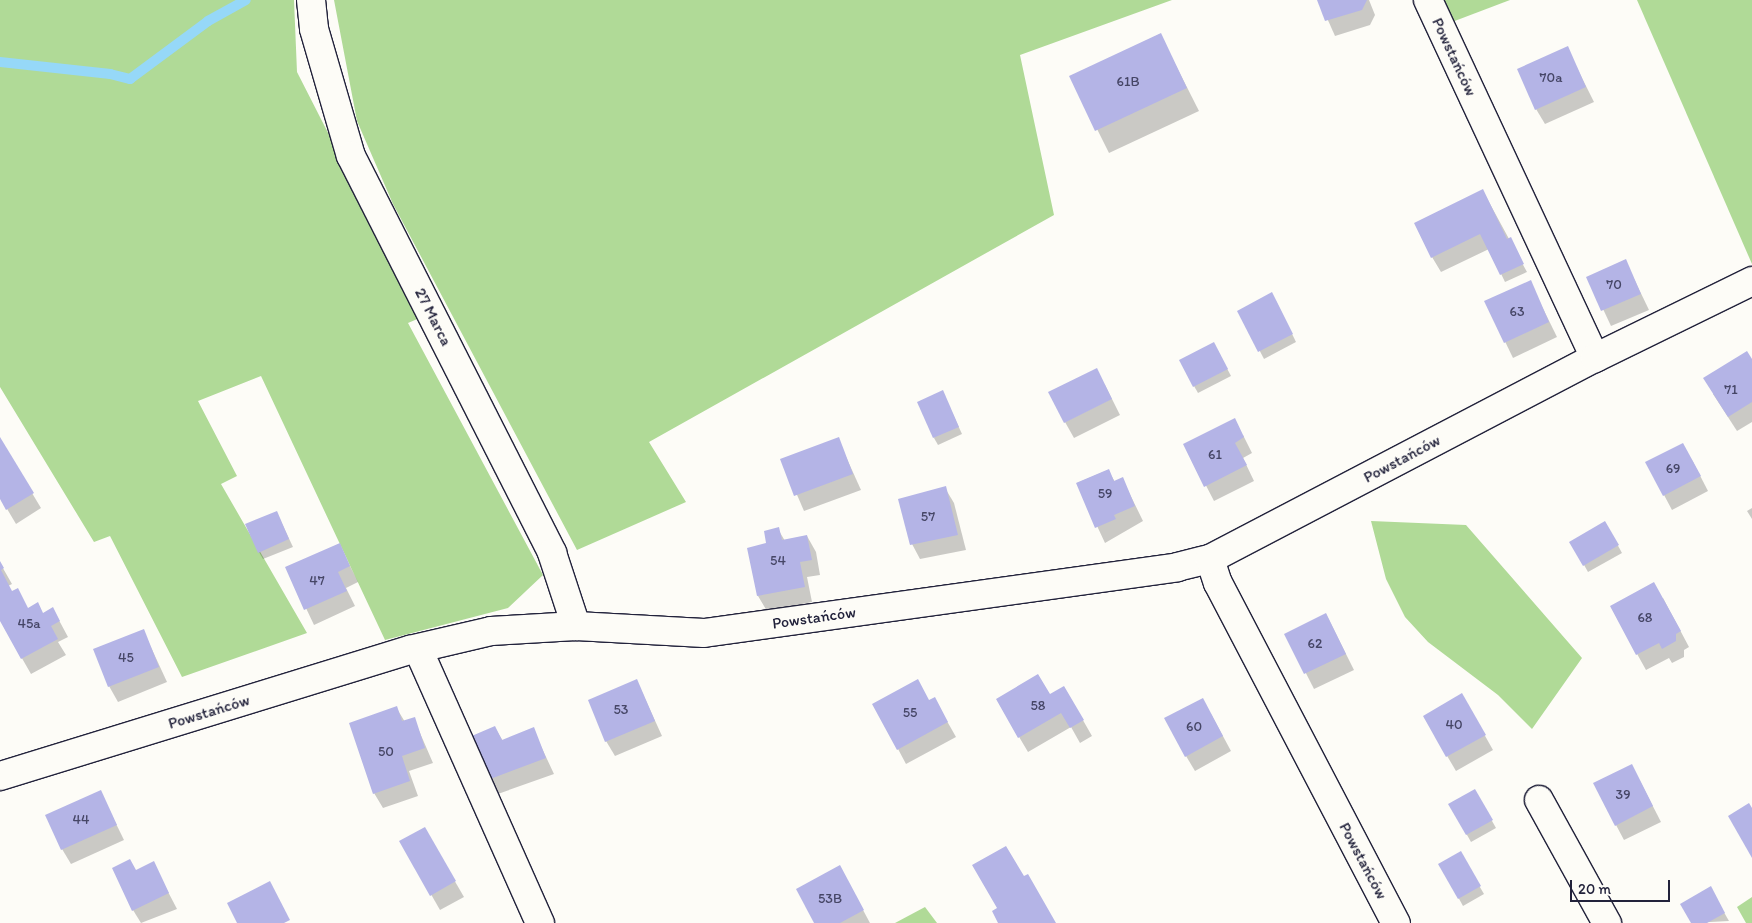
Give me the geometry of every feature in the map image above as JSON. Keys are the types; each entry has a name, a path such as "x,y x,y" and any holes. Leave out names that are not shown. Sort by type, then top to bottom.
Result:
{"street":[{"name":"27 Marca","path":"311,0 314,29 351,156 552,553 576,626"},
{"name":"Powstańców","path":"1428,0 1595,358"},
{"name":"Powstańców","path":"0,776 418,649 491,631 576,626 704,633 1177,567 1210,559 1595,358 1752,281"},
{"name":"Powstańców","path":"1210,559 1218,583 1396,923"},
{"path":"418,649 540,923"},
{"path":"1539,800 1607,923"}],"green space":[{"path":"0,0 294,0 297,72 422,317 408,323 543,575 508,608 385,640 261,376 198,401 237,476 221,484 307,633 182,677 110,536 94,542 0,387"},
{"path":"334,0 1172,0 1020,55 1054,215 649,442 686,502 577,550 393,204 357,121"},
{"path":"1442,0 1510,0 1452,22"},
{"path":"1637,0 1752,0 1752,264"},
{"path":"1371,521 1466,525 1582,658 1532,729 1498,695 1428,642 1405,617 1386,579"},
{"path":"1752,897 1752,923 1746,923 1737,907"},
{"path":"925,907 937,923 895,923"}],"building":[{"path":"1317,0 1367,0 1362,10 1325,21"},
{"path":"1161,33 1187,88 1095,131 1069,76"},
{"path":"1568,46 1586,87 1535,110 1517,69"},
{"path":"1483,189 1507,239 1511,237 1524,264 1500,275 1480,234 1431,258 1414,223"},
{"path":"1626,259 1641,294 1601,311 1586,277"},
{"path":"1531,280 1549,322 1504,343 1484,301"},
{"path":"1272,292 1293,334 1258,352 1237,311"},
{"path":"1214,342 1228,369 1193,387 1179,360"},
{"path":"1747,351 1752,359 1752,402 1728,417 1703,378"},
{"path":"1097,368 1112,399 1064,423 1048,392"},
{"path":"943,390 959,427 933,438 917,402"},
{"path":"1235,418 1244,437 1235,443 1247,465 1204,487 1183,444"},
{"path":"0,437 34,493 6,510 0,499"},
{"path":"839,437 853,474 794,496 780,459"},
{"path":"1683,443 1701,476 1663,496 1645,462"},
{"path":"1109,469 1114,481 1123,477 1135,506 1114,515 1116,519 1095,528 1076,483"},
{"path":"946,486 958,535 910,545 898,499"},
{"path":"277,511 289,539 258,553 245,524"},
{"path":"1605,521 1619,545 1583,566 1569,542"},
{"path":"779,527 782,540 807,535 812,560 800,562 805,587 757,596 747,548 766,543 764,531"},
{"path":"340,543 350,566 338,572 347,591 304,610 285,567"},
{"path":"0,561 4,568 1,570 12,591 18,588 28,608 38,602 43,613 53,607 60,621 51,626 58,639 21,659 0,621"},
{"path":"1654,582 1681,631 1676,634 1676,641 1662,649 1659,643 1636,655 1610,606"},
{"path":"1326,613 1346,654 1304,674 1284,634"},
{"path":"144,629 159,667 108,687 93,649"},
{"path":"1038,674 1050,694 1064,686 1084,720 1070,728 1061,713 1018,738 996,699"},
{"path":"637,679 655,721 605,742 588,700"},
{"path":"918,679 929,700 935,697 948,722 897,750 872,704"},
{"path":"1462,693 1486,735 1446,757 1423,716"},
{"path":"1203,698 1223,736 1185,757 1164,718"},
{"path":"397,706 402,721 415,717 425,748 402,756 410,781 373,794 349,723"},
{"path":"495,726 502,740 534,727 546,758 485,781 467,738"},
{"path":"1632,764 1653,806 1615,826 1593,783"},
{"path":"1475,789 1493,820 1466,835 1448,804"},
{"path":"101,790 117,825 61,850 45,815"},
{"path":"1749,803 1752,808 1752,858 1728,816"},
{"path":"425,827 456,881 430,896 399,841"},
{"path":"1006,846 1024,876 1028,874 1056,923 998,923 992,911 997,908 972,865"},
{"path":"1461,851 1481,886 1458,899 1438,864"},
{"path":"130,859 136,870 154,861 169,893 132,911 112,868"},
{"path":"840,865 864,910 840,923 814,923 796,889"},
{"path":"270,881 290,920 284,923 237,923 227,903"},
{"path":"1711,886 1725,913 1707,923 1691,923 1680,904"}],"waterway":[{"path":"0,62 110,74 130,79 208,21 246,0"}]}
